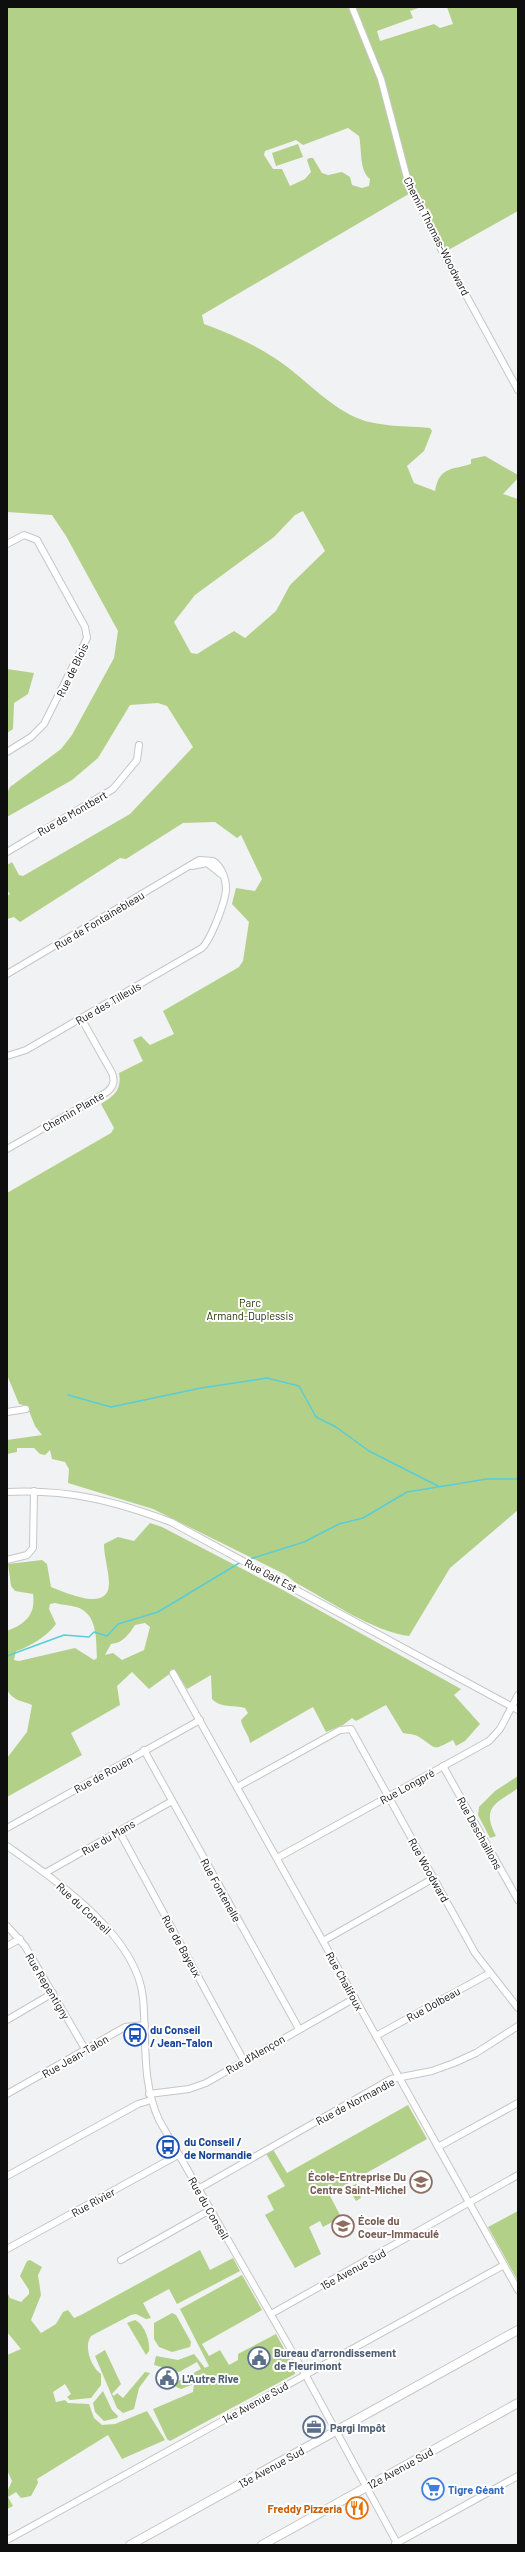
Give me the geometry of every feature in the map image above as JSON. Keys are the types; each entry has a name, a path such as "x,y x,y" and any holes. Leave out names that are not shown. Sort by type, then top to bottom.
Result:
{"main road":[{"name":"13e Avenue Sud","path":"130,2545 518,2330"},
{"name":"12e Avenue Sud","path":"262,2545 518,2403"}],"street":[{"name":"Chemin Thomas-Woodward","path":"352,7 381,79 407,178 443,253 518,390"},
{"name":"Rue de Blois","path":"7,544 24,535 37,540 85,627 87,638 44,724 31,737 7,752"},
{"name":"Rue de Montbert","path":"7,852 113,789 137,760 139,745"},
{"name":"Rue de Fontainebleau","path":"7,974 192,866 207,863 222,875 225,891 206,944"},
{"name":"Rue des Tilleuls","path":"7,1056 26,1050 192,955 206,944"},
{"name":"Chemin Plante","path":"7,1149 107,1092 113,1087 114,1078 112,1073 81,1018"},
{"path":"7,1412 26,1409"},
{"path":"7,1560 30,1553 34,1544 34,1491"},
{"name":"Rue Galt Est","path":"7,1492 34,1491 70,1494 113,1502 171,1522 515,1708"},
{"name":"Rue Chalifoux","path":"173,1672 518,2290"},
{"name":"Rue Longpré","path":"277,1858 493,1738 515,1708 518,1695"},
{"name":"Rue de Rouen","path":"7,1828 200,1720"},
{"name":"Rue Woodward","path":"237,1787 326,1737 348,1728 356,1736 475,1953 518,2008"},
{"name":"Rue Fontenelle","path":"144,1750 299,2029"},
{"name":"Rue Deschaillons","path":"443,1766 518,1900"},
{"name":"Rue du Mans","path":"45,1873 172,1801"},
{"name":"Rue de Bayeux","path":"119,1831 244,2061"},
{"name":"Rue du Conseil","path":"7,1846 45,1873 89,1911 127,1954 142,1988 145,2025 146,2071 150,2097 159,2120 305,2374 367,2487 396,2544"},
{"path":"323,1941 434,1878"},
{"name":"Rue Repentigny","path":"7,1926 20,1939 85,2049"},
{"path":"7,1946 20,1939"},
{"name":"Rue Dolbeau","path":"376,2036 490,1973"},
{"path":"7,2020 53,1993"},
{"name":"Rue d'Alençon","path":"7,2176 150,2097 197,2086 355,1998"},
{"name":"Rue Jean-Talon","path":"7,2094 125,2027 145,2025"},
{"name":"Rue de Normandie","path":"198,2189 391,2079 454,2063 476,2053 518,2026"},
{"path":"438,2147 518,2103"},
{"name":"Rue Rivier","path":"7,2249 178,2155"},
{"name":"15e Avenue Sud","path":"271,2314 518,2175"},
{"path":"121,2260 210,2210"},
{"name":"14e Avenue Sud","path":"7,2540 504,2265"},
{"path":"396,2544 518,2476"}],"green space":[{"name":"Parc Armand-Duplessis","path":"7,7 421,7 410,11 413,18 377,31 380,41 434,24 440,28 453,24 447,7 518,7 518,211 443,253 412,192 202,315 204,324 257,347 284,364 334,405 357,418 383,425 430,428 432,431 424,451 407,466 414,483 435,491 437,483 443,473 471,464 471,459 485,456 518,475 518,478 503,494 518,499 518,1510 450,1568 409,1636 395,1633 366,1622 296,1583 286,1575 153,1509 68,1483 69,1469 65,1462 52,1459 50,1450 45,1455 40,1454 34,1448 17,1448 17,1452 7,1454 7,1440 42,1435 35,1426 27,1406 19,1404 7,1375 7,1193 111,1133 114,1128 101,1104 116,1092 120,1079 119,1073 143,1061 133,1040 141,1036 150,1045 174,1034 163,1011 239,967 243,961 249,922 232,904 236,888 255,891 262,879 241,835 237,838 215,822 183,823 126,859 120,858 20,922 14,917 7,919 7,896 10,894 7,890 7,865 12,862 19,875 23,876 130,814 193,747 167,706 158,703 130,705 98,758 72,780 7,817 7,793 10,787 61,749 72,735 114,658 118,631 66,536 52,515 7,512","holes":["348,128 359,136 362,165 366,175 370,179 369,186 362,188 352,185 350,177 342,172 328,175 322,173 313,158 309,158 307,160 311,172 305,179 290,186 282,169 273,169 264,155 265,151 296,140 303,145","303,511 325,551 290,585 276,611 245,638 234,631 197,654 191,653 174,622 195,595 274,537 295,515"]},
{"path":"298,144 303,157 276,166 272,153"},
{"path":"7,669 34,673 28,694 14,703 13,729 7,733"},
{"path":"150,1523 162,1527 281,1589 461,1689 454,1695 480,1724 465,1741 456,1746 453,1740 441,1746 434,1747 417,1736 403,1733 386,1705 356,1721 352,1718 343,1725 326,1732 313,1707 250,1743 241,1720 248,1713 245,1708 219,1704 212,1699 211,1675 187,1689 175,1670 149,1689 132,1672 117,1686 120,1705 71,1733 82,1755 7,1797 7,1758 27,1732 32,1705 14,1698 7,1689 7,1631 24,1622 28,1618 33,1608 33,1594 15,1591 11,1586 8,1564 42,1560 47,1564 51,1587 75,1596 94,1599 107,1593 109,1584 104,1544 118,1537 134,1541","holes":["55,1603 76,1607 83,1610 88,1615 92,1621 96,1636 97,1658 94,1660 75,1648 19,1661 14,1660 16,1651 27,1647 38,1640 48,1633 56,1624 49,1609 50,1604","145,1623 150,1627 144,1650 122,1660 113,1653 105,1655 111,1644 122,1640 128,1635 135,1625"]},
{"path":"518,1776 518,1788 498,1802 491,1812 490,1818 496,1836 490,1838 478,1815 479,1807 495,1791"},
{"path":"408,2105 427,2139 329,2194 341,2217 323,2227 320,2221 309,2227 321,2254 295,2268 265,2215 274,2210 267,2196 285,2186 264,2150 271,2146 287,2173"},
{"path":"356,2184 367,2189 364,2192 359,2192 361,2198 356,2201 348,2188"},
{"path":"518,2211 518,2281 488,2227"},
{"path":"200,2250 210,2270 233,2258 240,2271 177,2304 169,2289 143,2303 151,2318 146,2319 136,2314 131,2315 91,2336 88,2351 92,2362 101,2374 101,2385 91,2398 70,2400 67,2397 71,2394 65,2384 53,2392 56,2402 65,2400 68,2403 89,2404 94,2418 102,2425 115,2424 147,2411 165,2440 122,2459 108,2435 37,2479 38,2483 31,2496 21,2498 16,2492 8,2497 13,2506 7,2509 7,2492 12,2481 7,2470 7,2355 21,2349 7,2332 7,2292 10,2298 21,2302 29,2294 29,2290 20,2276 27,2261 30,2260 42,2267 38,2275 41,2295 31,2320 41,2333 56,2324 63,2312 68,2310 74,2318 81,2315"},
{"path":"242,2275 262,2310 202,2344 209,2356 220,2350 229,2365 238,2360 238,2354 276,2334 295,2369 295,2374 170,2441 167,2439 153,2409 193,2392 194,2384 181,2389 174,2386 176,2382 201,2369 197,2362 179,2372 154,2365 156,2356 178,2360 194,2354 205,2368 209,2366 180,2309"},
{"path":"172,2313 176,2315 191,2342 190,2347 172,2352 159,2347 154,2339 154,2323"},
{"path":"135,2320 142,2326 148,2338 149,2351 146,2355 127,2323"},
{"path":"105,2350 121,2384 112,2394 114,2396 117,2393 123,2398 145,2372 150,2373 139,2388 134,2409 123,2413 117,2408 95,2356"},
{"path":"103,2391 112,2410 118,2416 117,2418 104,2421 95,2412 93,2403"}],"waterway":[{"path":"68,1395 111,1407 201,1388 267,1378 299,1386 316,1417 336,1427 369,1451 438,1486"},
{"path":"247,1560 304,1542 339,1524 363,1518 407,1492 487,1479 518,1479"},
{"path":"7,1656 64,1635 89,1637 94,1632 107,1636 118,1624 158,1612 241,1562"}],"place":[{"name":"du Conseil / Jean-Talon","path":"135,2035"},
{"name":"du Conseil / de Normandie","path":"168,2147"},
{"name":"École-Entreprise Du Centre Saint-Michel","path":"421,2182"},
{"name":"École du Coeur-Immaculé","path":"343,2226"},
{"name":"Bureau d'arrondissement de Fleurimont","path":"259,2358"},
{"name":"L'Autre Rive","path":"167,2378"},
{"name":"Pargi Impôt","path":"314,2427"},
{"name":"Tigre Géant","path":"433,2489"},
{"name":"Freddy Pizzeria","path":"357,2508"}]}
